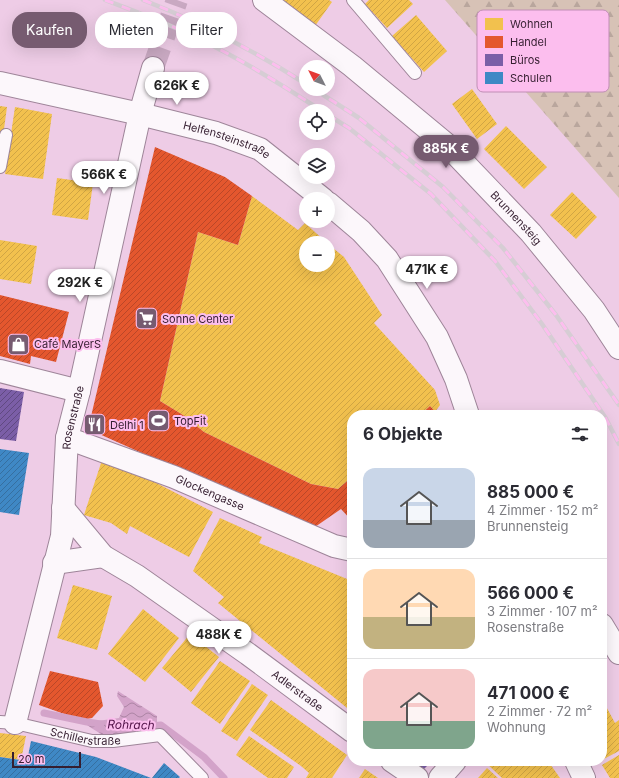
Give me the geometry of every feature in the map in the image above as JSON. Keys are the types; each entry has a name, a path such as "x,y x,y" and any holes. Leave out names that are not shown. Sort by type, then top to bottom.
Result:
{"street":[{"name":"Brunnensteig","path":"264,0 352,66 446,144 531,233 594,310 619,348"},
{"path":"140,114 153,68"},
{"name":"Helfensteinstraße","path":"0,83 140,114 216,133 260,149 314,192"},
{"name":"Rosenstraße","path":"8,723 62,536 67,438 80,391 92,329 140,114"},
{"path":"335,209 361,231 387,259 437,337 456,379 466,410"},
{"path":"0,371 80,391"},
{"name":"Glockengasse","path":"67,438 174,477 334,546 347,549"},
{"name":"Adlerstraße","path":"63,508 103,556 137,576 273,672 347,727"},
{"path":"54,563 103,556"},
{"path":"607,634 619,654"},
{"path":"399,766 417,778"},
{"path":"440,778 451,766"},
{"path":"578,766 584,778"}],"lane":[{"path":"353,0 415,73"},
{"path":"0,166 6,135"},
{"name":"Schillerstraße","path":"8,723 92,741 113,741 160,735 202,778"}],"green space":[{"path":"445,0 619,0 619,198 526,92 609,92 609,10 477,10 477,36"}],"water":[{"path":"118,691 157,716 157,729 129,737 113,739 103,735 87,725 97,721 119,718 124,707 117,696"}],"building: Wohnen":[{"path":"279,0 329,0 332,2 315,26"},
{"path":"369,0 409,0 413,4 387,28 365,4"},
{"path":"416,15 447,51 424,72 392,36"},
{"path":"472,89 497,124 477,139 452,104"},
{"path":"0,106 7,107 1,151 0,151"},
{"path":"15,107 52,114 43,179 5,174"},
{"path":"506,126 547,167 524,189 484,149"},
{"path":"57,178 93,183 88,220 52,215"},
{"path":"572,192 597,217 576,239 550,215"},
{"path":"252,196 298,230 300,228 310,228 319,236 299,236 299,272 335,272 335,250 344,257 382,315 374,323 435,390 440,405 436,410 433,410 430,406 426,410 347,410 347,481 338,489 311,484 204,432 183,415 160,401 198,232 238,245"},
{"path":"0,240 37,246 31,284 0,279"},
{"path":"102,460 129,469 213,512 189,557 130,526 127,534 111,523 84,515"},
{"path":"220,518 262,537 259,543 347,579 347,708 218,603 224,597 193,571"},
{"path":"73,585 112,596 97,650 57,638"},
{"path":"143,609 179,638 145,682 108,654"},
{"path":"190,634 219,657 191,692 162,668"},
{"path":"220,661 250,681 220,724 191,703"},
{"path":"252,684 268,695 237,741 221,731"},
{"path":"271,700 347,755 332,778 306,778 309,773 301,766 250,730"},
{"path":"607,708 615,723 619,720 619,751 607,757"},
{"path":"0,733 26,736 21,760 0,757"},
{"path":"249,736 294,767 287,778 268,778 236,755"},
{"path":"619,755 619,778 610,778 603,766 607,766 607,762"},
{"path":"489,766 552,766 560,778 502,778"},
{"path":"487,768 498,778 478,778"},
{"path":"365,769 378,778 359,778"}],"building: Handel":[{"name":"Sonne Center","path":"155,147 225,177 252,196 238,245 198,232 160,401 183,415 204,432 311,484 338,489 347,481 347,516 341,509 312,529 88,429"},
{"path":"0,295 69,312 56,362 31,356 30,364 0,356"},
{"path":"430,406 434,410 426,410"},
{"path":"50,671 98,682 103,706 92,718 81,720 39,705"}],"building: Büros":[{"path":"0,388 24,392 16,441 0,439"},
{"path":"418,766 427,766 423,770"}],"building: Schulen":[{"path":"0,449 29,453 19,515 0,512"},
{"path":"31,741 96,757 151,778 0,778 0,757 27,761"},
{"path":"164,763 180,777 152,778"}],"waterway":[{"name":"Rohrach","path":"44,713 101,724"},
{"name":"Rohrach","path":"149,726 161,725 204,757 224,778"}],"tunnel":[{"path":"153,68 177,0"}],"railway":[{"path":"105,0 202,40 229,54 311,104"},
{"path":"143,0 226,38 267,60 299,80"},
{"path":"325,96 359,118 443,187 503,248 556,315 619,405"},
{"path":"335,119 349,128 431,194 495,261 542,324 600,410"},
{"path":"607,421 619,444"}],"place":[{"name":"Sonne Center","path":"147,319"},
{"name":"Café MayerS","path":"19,344"},
{"name":"TopFit","path":"159,421"},
{"name":"Delhi 1","path":"95,425"}]}
